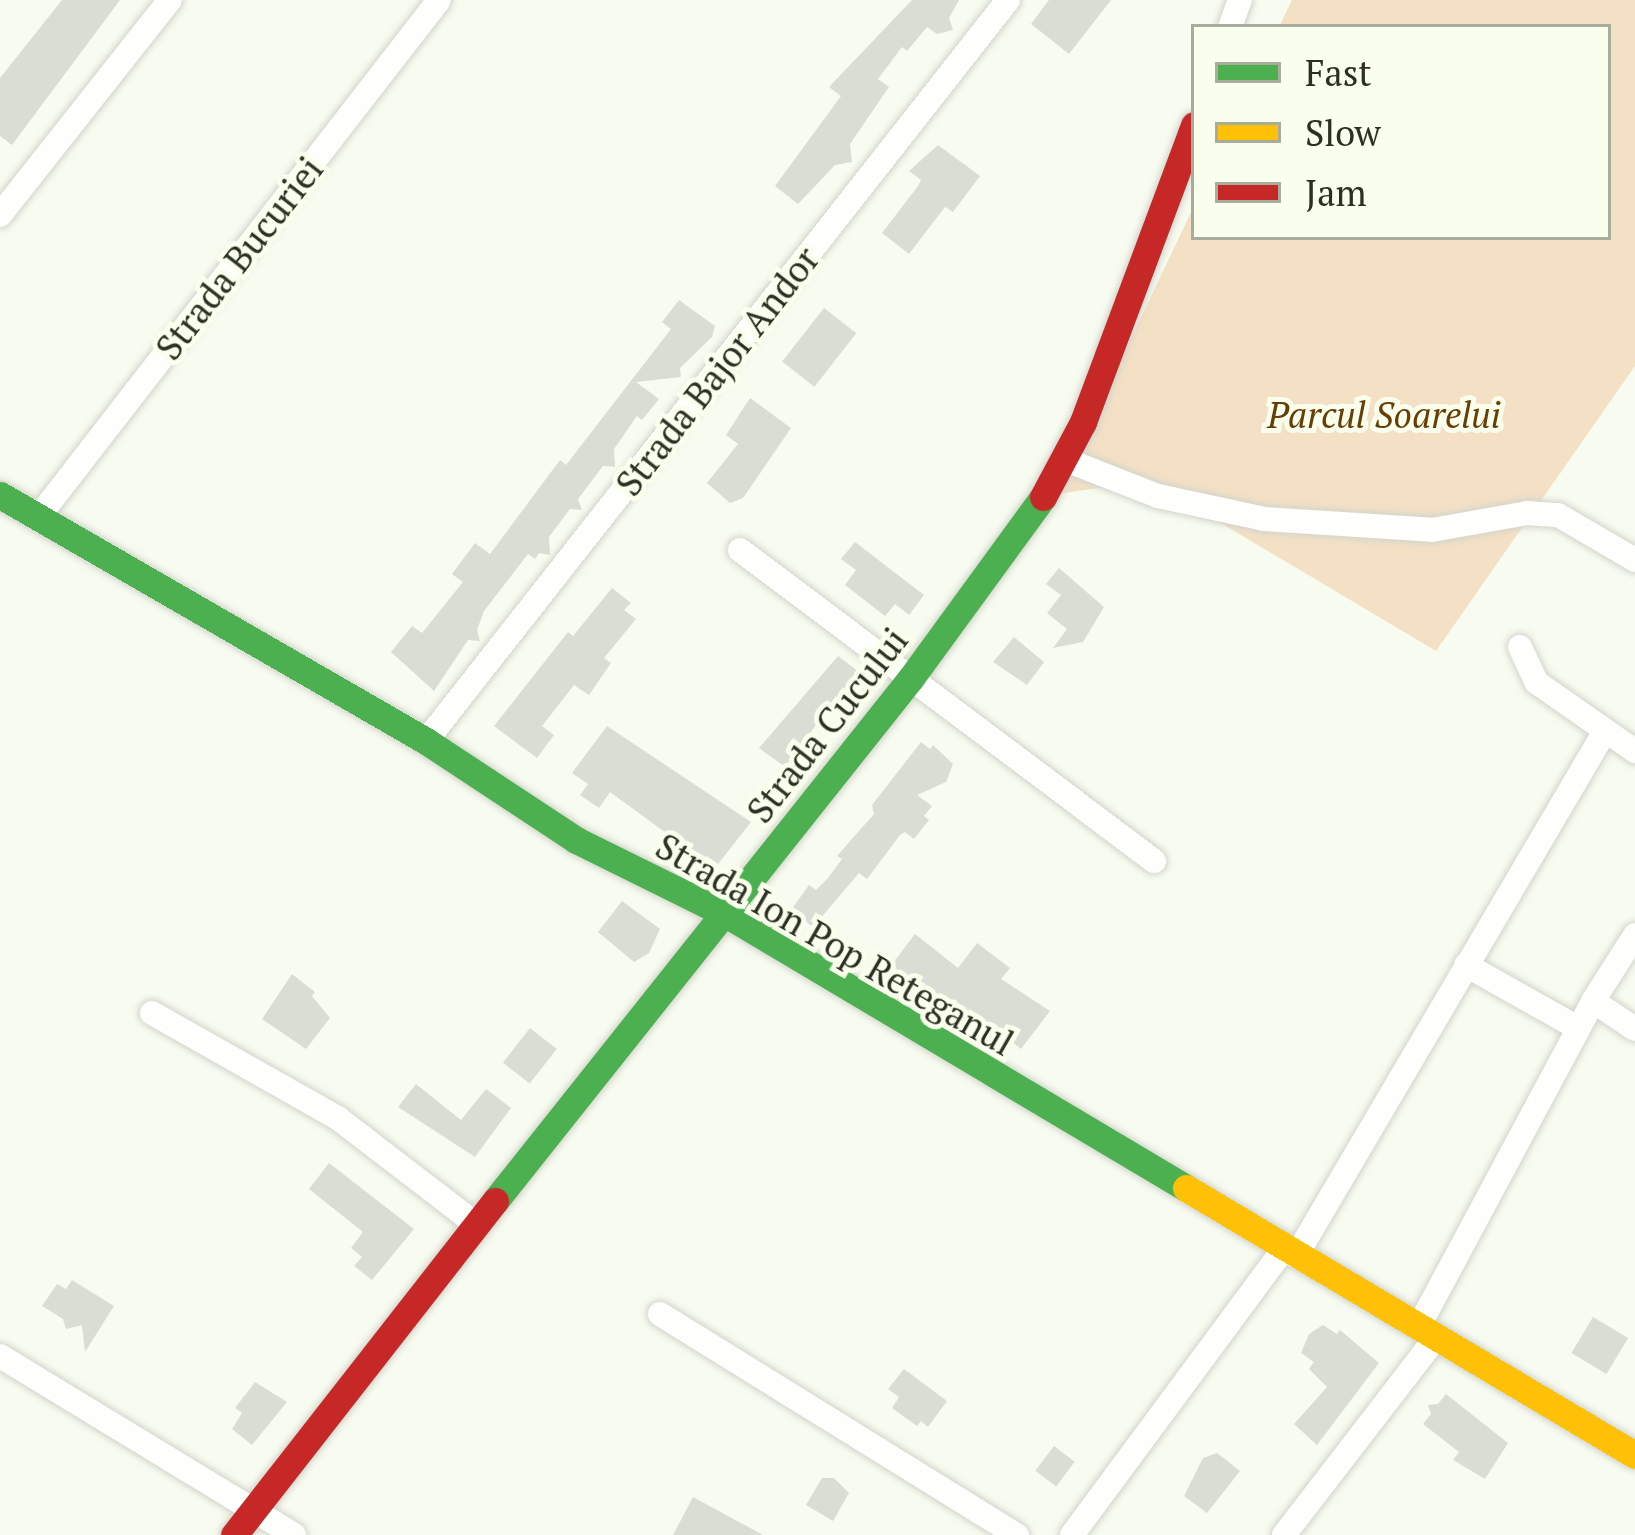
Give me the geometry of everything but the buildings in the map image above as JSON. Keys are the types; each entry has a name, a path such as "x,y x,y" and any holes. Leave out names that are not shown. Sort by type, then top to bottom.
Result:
{"street":[{"path":"0,215 170,0"},
{"name":"Strada Bucuriei","path":"40,515 439,0"},
{"name":"Strada Bajor Andor","path":"426,741 1008,0"},
{"name":"Strada Cucului","path":"234,1535 250,1508 911,678 1066,460 1191,132"},
{"path":"1066,460 1176,501 1264,519 1414,530 1527,513 1558,515 1635,560"},
{"name":"Strada Ion Pop Reteganul","path":"0,495 426,741 576,840 724,913 1635,1455"},
{"path":"740,550 1154,861"},
{"path":"1520,647 1536,682 1604,734 1635,751"},
{"path":"1072,1535 1290,1252 1604,734"},
{"path":"1284,1535 1428,1331 1578,1028 1635,935"},
{"path":"1466,965 1578,1028"},
{"path":"1593,1001 1635,1029"},
{"path":"152,1013 339,1119 477,1226"},
{"path":"660,1314 1017,1535"},
{"path":"0,1356 294,1535"}],"green space":[{"name":"Parcul Soarelui","path":"1292,0 1635,0 1635,366 1436,651 1187,503 1119,485 1057,494 1191,212 1191,240 1611,240 1611,24 1280,24"}],"traffic: fast":[{"path":"0,495 426,741 576,840 724,913 1186,1188"},
{"path":"495,1201 911,678 1043,497"}],"traffic: slow":[{"path":"1186,1188 1635,1455"}],"traffic: jam":[{"path":"1043,497 1083,422 1191,133"},
{"path":"234,1535 495,1201"}]}
